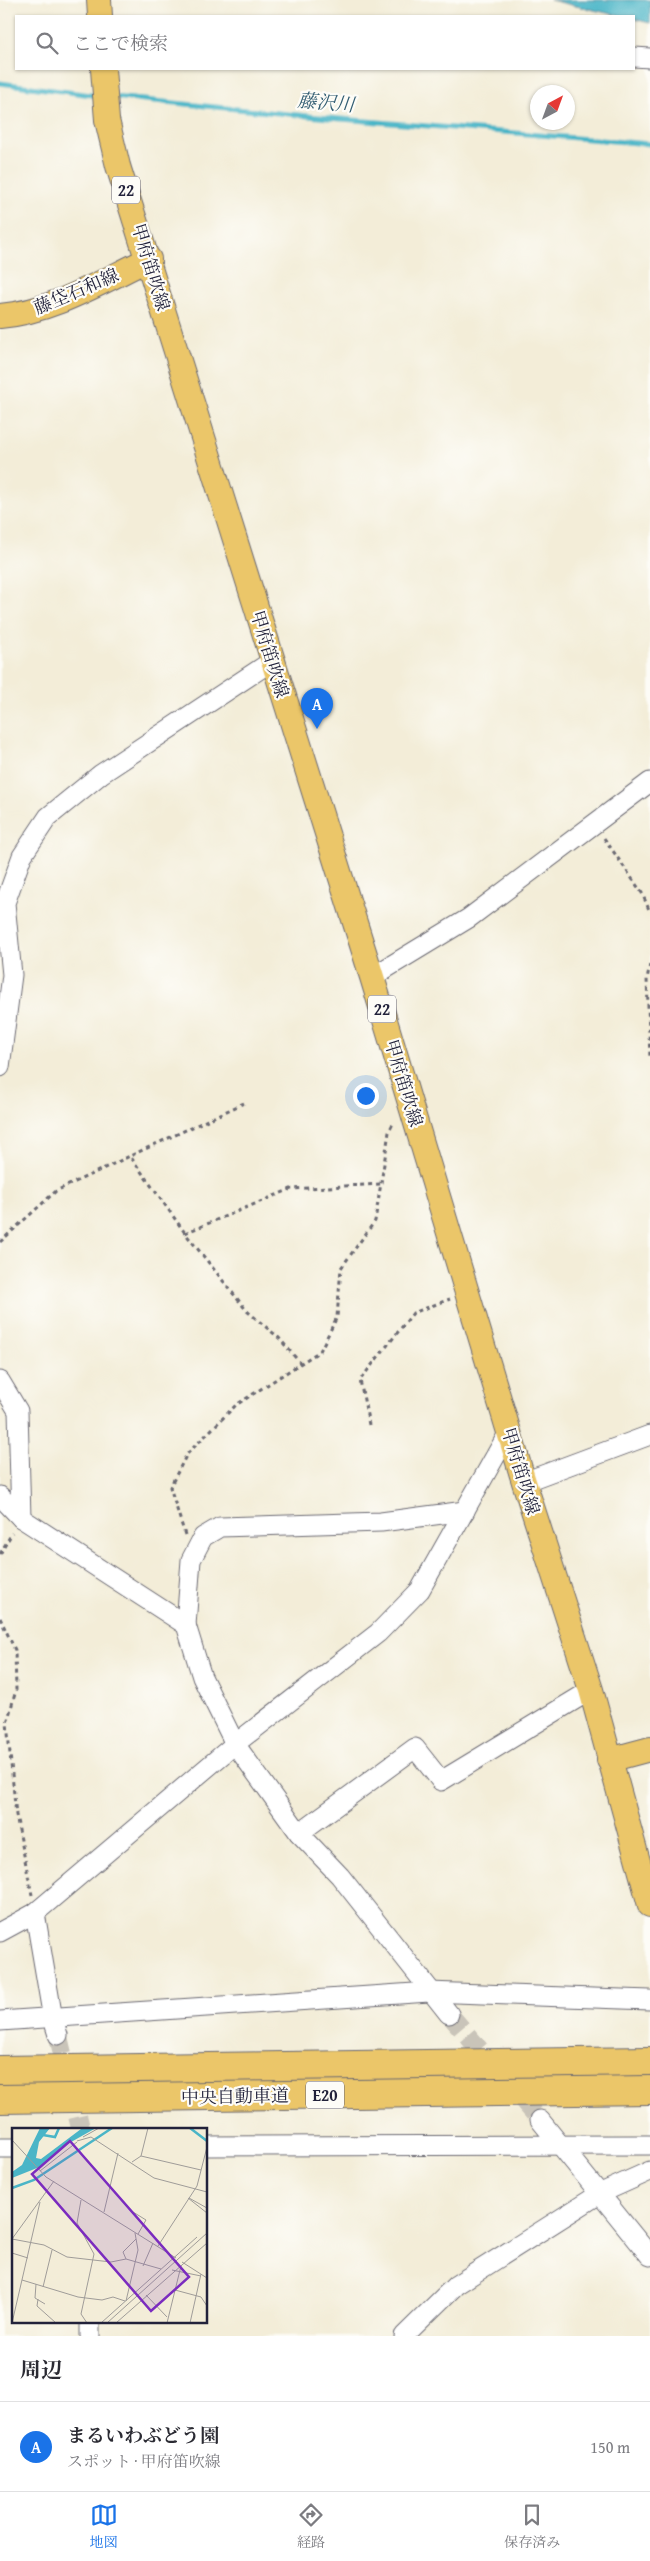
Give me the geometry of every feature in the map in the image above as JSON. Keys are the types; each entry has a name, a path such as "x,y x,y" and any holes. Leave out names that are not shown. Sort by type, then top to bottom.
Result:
{"highway":[{"name":"中央自動車道","path":"0,2070 642,2061"},
{"name":"中央自動車道","path":"0,2099 650,2090"}],"main road":[{"path":"99,0 100,15"},
{"name":"甲府笛吹線","path":"103,70 107,120 118,166 149,259 272,661 372,978 524,1482 591,1690 650,1905"},
{"name":"藤垈石和線","path":"0,316 31,311 59,301 149,259"},
{"path":"609,1760 650,1749"}],"street":[{"path":"635,57 650,58"},
{"path":"0,1067 12,975 5,903 22,856 48,817 101,774 272,661"},
{"path":"372,978 469,918 595,826 650,782"},
{"path":"0,1380 18,1411 21,1518"},
{"path":"0,1932 35,1913 235,1744 385,1625 420,1590 509,1432"},
{"path":"524,1482 650,1434"},
{"path":"0,1496 21,1518 186,1625"},
{"path":"448,2014 340,1876 299,1833 235,1744 202,1677 186,1625 191,1560 203,1537 220,1527 382,1522 465,1511"},
{"path":"299,1833 415,1748 441,1781 591,1690"},
{"path":"35,1913 55,2027"},
{"path":"0,2021 55,2027 429,1992 650,2000"},
{"path":"540,2120 562,2144 650,2256"},
{"path":"208,2146 650,2144"},
{"path":"404,2336 456,2285 600,2193 650,2171"}],"path":[{"path":"595,826 642,893 650,912"},
{"path":"650,964 647,978 650,1059"},
{"path":"191,1560 170,1487 187,1454 236,1405 320,1351 337,1317 342,1268 374,1221 389,1132 407,1093"},
{"path":"0,1242 56,1191 244,1103"},
{"path":"130,1156 185,1233 247,1311 279,1338 301,1364"},
{"path":"185,1233 291,1189 381,1184"},
{"path":"370,1426 360,1380 413,1313 467,1293"},
{"path":"0,1554 21,1518"},
{"path":"0,1618 15,1650 16,1690 7,1723 16,1815 35,1913"}],"water":[{"path":"550,0 650,0 650,23 635,19 635,15 616,15"}],"waterway":[{"name":"藤沢川","path":"0,83 99,96"},
{"name":"藤沢川","path":"113,97 329,118 650,144"}],"tunnel":[{"path":"449,2014 540,2120"},
{"path":"58,2035 81,2128"}],"place":[{"name":"まるいわぶどう園","path":"317,729"}]}
